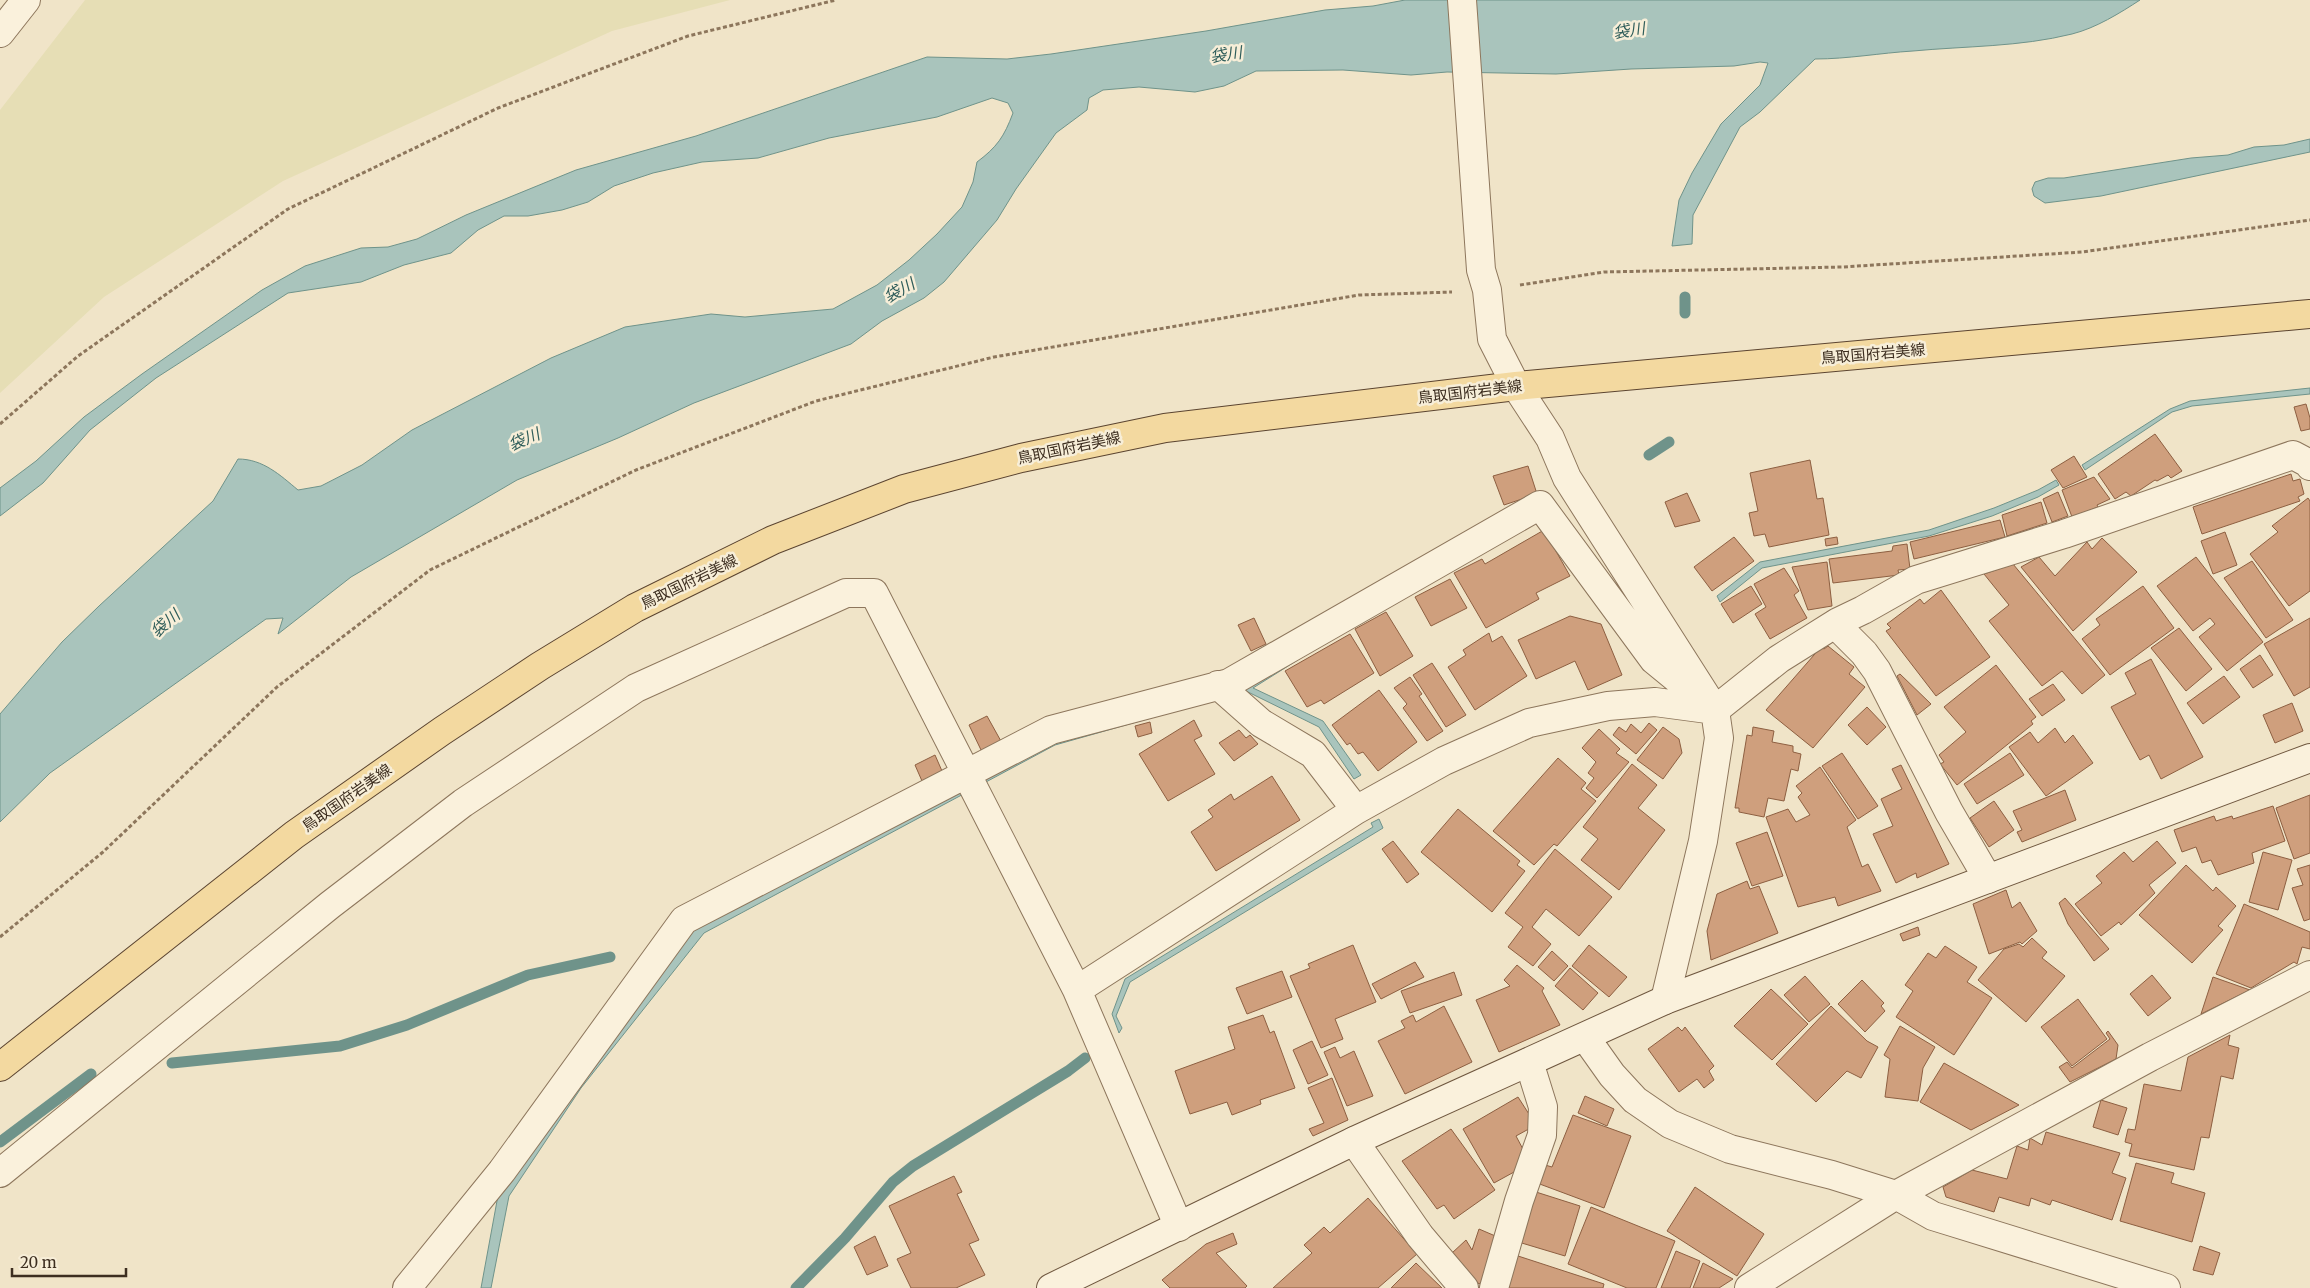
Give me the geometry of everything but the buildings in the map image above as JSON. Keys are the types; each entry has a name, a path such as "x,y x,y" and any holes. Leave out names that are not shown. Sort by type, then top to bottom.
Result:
{"main road":[{"name":"鳥取国府岩美線","path":"0,1067 294,835 442,731 540,666 635,608 773,540 904,489 1021,458 1165,428 1516,386 2310,314"}],"street":[{"path":"0,33 26,0"},
{"path":"1462,0 1481,270 1486,290 1492,339 1516,386 1550,438 1567,478 1715,710 1719,738 1706,822 1666,1000"},
{"path":"1077,990 1356,810 1444,761 1529,722 1608,706 1655,702 1715,710 1779,659 1835,624 1916,580 2064,534 2293,455 2308,462 2310,466"},
{"path":"407,1288 502,1172 684,920 1051,730 1229,682 1540,505 1654,660 1715,710"},
{"path":"0,1173 330,905 462,803 636,688 846,593 874,593 1077,990 1179,1227"},
{"path":"1835,624 1864,653 1877,670 1949,812 1988,879"},
{"path":"1218,685 1261,723 1312,754 1356,810"},
{"path":"1051,1288 1354,1141 1666,1000 2310,758"},
{"path":"1749,1288 1896,1195 2150,1057 2310,975"},
{"path":"1585,1037 1612,1075 1635,1100 1670,1124 1730,1149 1832,1175 1896,1195 1934,1216 2166,1288"},
{"path":"1494,1288 1519,1201 1542,1135 1543,1107 1529,1062"},
{"path":"1354,1141 1420,1236 1464,1288"}],"path":[{"path":"0,424 78,356 288,209 507,104 688,36 836,0"}],"shaded area":[{"path":"85,0 730,0 612,31 283,181 104,297 0,393 0,110"}],"water":[{"name":"袋川","path":"1405,0 2140,0 2090,28 2052,38 2013,44 1815,59 1760,112 1740,127 1693,215 1692,244 1672,246 1679,200 1692,173 1721,124 1760,85 1768,63 1556,74 1447,72 1411,75 1343,70 1256,71 1224,86 1195,92 1139,87 1103,90 1089,98 1087,110 1056,133 1016,189 997,220 944,282 924,298 882,321 851,344 694,403 618,438 517,480 351,577 278,634 283,618 266,619 50,773 0,822 0,714 62,642 213,501 238,459 255,462 271,469 298,490 321,486 362,465 412,430 551,358 625,327 711,314 745,317 833,309 877,285 909,260 962,207 973,182 977,162 999,141 1013,113 1008,103 992,98 937,117 829,138 758,158 702,162 653,173 614,186 588,202 562,210 528,216 504,216 478,230 451,253 404,265 361,282 288,293 156,378 90,430 43,483 0,516 0,488 36,461 84,417 262,290 305,266 361,248 388,247 417,239 466,215 576,170 696,136 927,57 1007,59 1051,54 1206,31 1325,10 1373,6"},
{"path":"2310,139 2310,152 2101,196 2045,203 2034,196 2032,189 2035,182 2048,178 2064,178 2191,158 2228,155 2254,147 2284,145"},
{"path":"2310,388 2310,394 2192,406 2172,412 2085,470 2082,465 2170,409 2190,401"},
{"path":"2056,480 2059,485 2038,497 1992,516 1929,536 1762,568 1720,602 1717,596 1760,562 1929,530 1994,508 2038,490"},
{"path":"1320,646 1253,688 1323,721 1361,775 1354,779 1319,727 1248,692 1241,691"},
{"path":"1186,708 1055,745 704,933 581,1088 509,1196 491,1288 481,1288 499,1190 698,921 1048,742"},
{"path":"1379,819 1383,828 1130,982 1116,1016 1122,1028 1119,1033 1112,1014 1125,979 1373,827 1371,823"}],"waterway":[{"path":"1685,297 1685,313"},
{"path":"1649,455 1669,442"},
{"path":"172,1063 340,1046 407,1025 528,975 610,957"},
{"path":"796,1288 845,1238 893,1182 913,1166 1068,1071 1085,1058"},
{"path":"0,1142 91,1074"}]}
